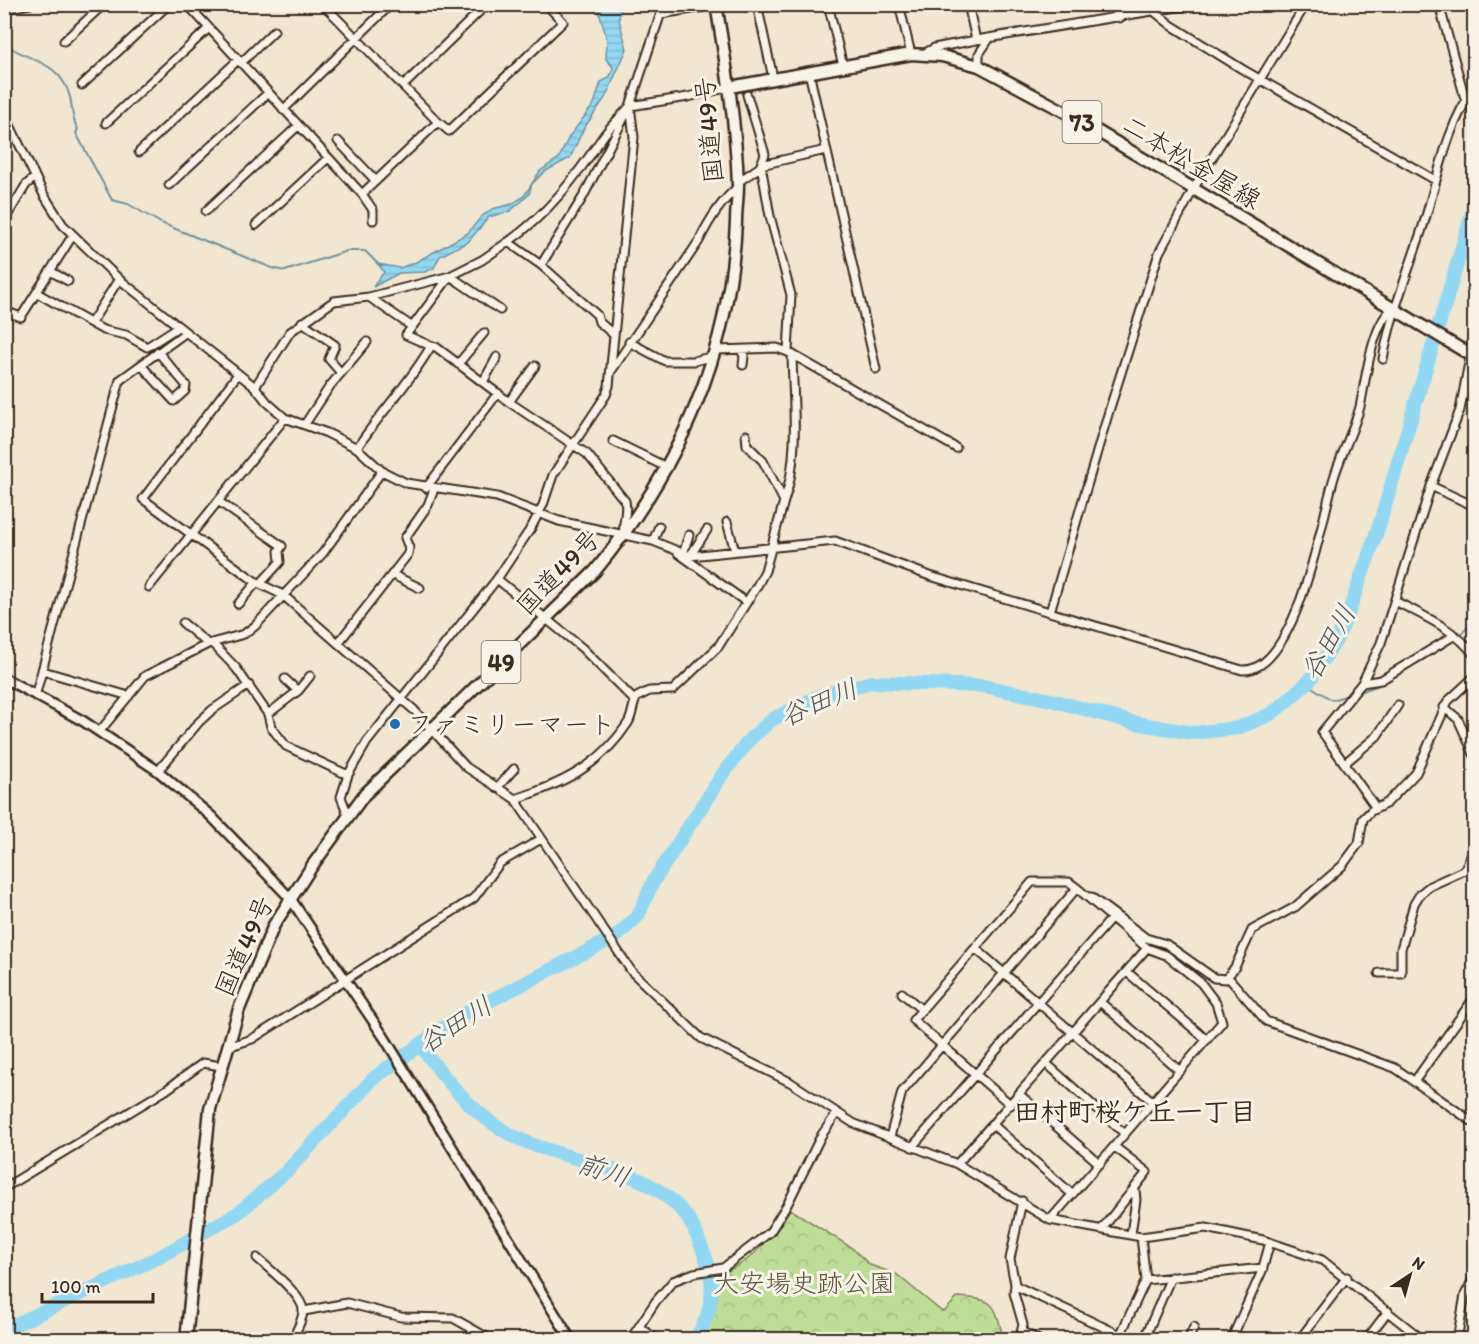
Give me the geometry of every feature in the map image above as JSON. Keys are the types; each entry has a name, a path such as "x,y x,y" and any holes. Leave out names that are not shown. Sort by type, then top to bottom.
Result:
{"main road":[{"name":"国道49号","path":"186,1340 210,1109 221,1066 260,957 290,898 348,815 371,787 596,571 668,468 715,353 729,292 738,184 730,87 718,5"},
{"name":"二本松金屋線","path":"730,87 911,54 923,54 979,66 1030,91 1470,354"}],"street":[{"path":"4,9 30,4"},
{"path":"64,41 104,4"},
{"path":"82,85 169,4"},
{"path":"187,4 362,194 373,210 373,220"},
{"path":"323,4 449,131 563,22 546,4"},
{"path":"283,110 392,4"},
{"path":"403,86 487,4"},
{"path":"541,265 583,197 630,106 664,4"},
{"path":"757,4 773,78"},
{"path":"828,4 843,66"},
{"path":"899,4 911,54"},
{"path":"968,4 976,40"},
{"path":"1112,4 1120,18"},
{"path":"923,54 934,48 976,40 1195,4"},
{"path":"1050,612 1159,253 1194,189 1306,4"},
{"path":"1439,4 1466,102"},
{"path":"661,14 718,5"},
{"path":"1155,12 1171,25 1260,79 1435,180"},
{"path":"106,123 209,28"},
{"path":"139,152 274,32"},
{"path":"979,66 981,50 988,39"},
{"path":"809,72 876,369"},
{"path":"255,387 290,332 334,301 369,297 450,276 482,260 537,221 569,185 602,138 630,106 688,97 730,87"},
{"path":"1383,359 1450,135 1474,88"},
{"path":"169,185 268,93"},
{"path":"515,799 557,786 601,755 630,720 635,701 646,692 673,690 681,683 718,646 765,571 789,487 793,439 790,353 791,295 770,216 761,165 765,154 747,95"},
{"path":"348,815 341,797 348,775 367,742 400,697 497,579 539,515 553,475 606,395 634,137 630,106"},
{"path":"4,113 54,212 73,235 119,279 255,387 267,402 285,418 305,424 357,448 382,471 400,481 430,489 497,497 539,515 586,528 653,541 683,553 735,551 835,541 930,576 1228,668 1250,671 1258,667 1275,650 1295,617 1334,479 1359,410 1376,338 1387,313 1397,310"},
{"path":"362,194 438,122"},
{"path":"206,211 298,126"},
{"path":"338,141 376,181"},
{"path":"610,372 699,241 709,221 738,184 761,165 826,150"},
{"path":"256,225 328,158"},
{"path":"4,221 26,185 35,177"},
{"path":"4,311 21,317 73,235"},
{"path":"508,242 541,265 597,315 599,322 613,334"},
{"path":"50,271 68,282"},
{"path":"450,276 500,310"},
{"path":"450,276 406,335 431,346 458,364 573,444 597,464 622,494 627,508 622,524 624,534"},
{"path":"91,323 119,279"},
{"path":"37,293 103,330 126,334 147,347 178,327"},
{"path":"369,297 411,326"},
{"path":"302,322 335,345 329,359 341,373"},
{"path":"36,693 120,380 185,333"},
{"path":"458,364 484,333"},
{"path":"1376,808 1322,732 1362,683 1381,643 1431,486 1460,410 1474,336"},
{"path":"305,424 341,373 367,342"},
{"path":"629,342 665,361 694,361 715,353 777,348 790,353 956,448"},
{"path":"357,448 374,422 415,374 431,346"},
{"path":"741,350 744,356 743,365"},
{"path":"141,365 174,401 185,392 186,385 158,352"},
{"path":"483,382 497,357"},
{"path":"510,402 535,366"},
{"path":"238,374 143,499 259,583 283,595 400,697 466,767 515,799 625,961 647,989 701,1038 790,1082 836,1114 858,1126 957,1164 1022,1201 1050,1220 1141,1236 1206,1228 1269,1242 1322,1260 1347,1277 1424,1340"},
{"path":"339,642 393,575 409,551 405,538 428,505 430,489 498,393"},
{"path":"149,587 285,418"},
{"path":"746,435 747,445 763,461 784,501"},
{"path":"613,441 668,468"},
{"path":"100,731 145,676 210,644 250,631 323,553 382,471"},
{"path":"1431,486 1474,506"},
{"path":"218,501 282,546 279,551 280,562 238,604"},
{"path":"727,522 735,551"},
{"path":"653,541 660,526"},
{"path":"683,553 707,530"},
{"path":"683,553 689,535"},
{"path":"683,553 692,566 746,602"},
{"path":"393,575 420,588"},
{"path":"497,579 589,654 635,701"},
{"path":"1395,601 1455,635 1466,643 1474,655"},
{"path":"183,623 210,644 249,685 267,714 271,727 286,746 348,775"},
{"path":"1362,683 1381,680 1455,635"},
{"path":"43,671 129,696"},
{"path":"267,714 298,691 310,676"},
{"path":"1085,895 1100,902 1146,938 1166,944 1214,978 1220,980 1228,977 1252,930 1301,902 1341,866 1359,843 1363,819 1376,808 1387,803 1416,773 1444,707 1452,696 1474,677"},
{"path":"4,678 36,693 100,731 158,771 211,816 290,898 346,977 571,1340"},
{"path":"285,679 298,691"},
{"path":"158,771 199,722 249,685"},
{"path":"1345,763 1377,736 1398,705"},
{"path":"1444,707 1458,719 1474,754"},
{"path":"497,788 514,769"},
{"path":"228,1047 252,1039 346,977 474,898 500,863 542,839"},
{"path":"1379,973 1401,973 1401,949 1414,904 1420,894 1430,886 1465,870 1474,849"},
{"path":"1011,1105 914,1020 1032,882 1070,882 1147,948 1166,955 1201,983 1216,1003 1222,1022 1050,1220"},
{"path":"890,1137 902,1092 1077,888"},
{"path":"912,1147 1111,919"},
{"path":"975,948 1153,1102"},
{"path":"957,1164 1147,948"},
{"path":"1126,972 1208,1040"},
{"path":"1228,977 1254,1010 1269,1023 1395,1068 1474,1123"},
{"path":"902,993 922,1010"},
{"path":"1414,1082 1474,998"},
{"path":"1100,1002 1180,1071"},
{"path":"4,1188 166,1090 203,1063 221,1066"},
{"path":"1047,1064 1125,1134"},
{"path":"1020,1095 1100,1164"},
{"path":"630,1340 673,1281 707,1270 723,1268 770,1232 788,1203 821,1136 836,1114"},
{"path":"993,1125 1072,1194"},
{"path":"1102,1229 1147,1172 1115,1147"},
{"path":"1131,1234 1136,1200 1135,1190"},
{"path":"1022,1201 1010,1259 1016,1286 1014,1293 1023,1325 1021,1336 1039,1340"},
{"path":"1119,1337 1146,1280 1141,1236"},
{"path":"1232,1339 1263,1268 1269,1242"},
{"path":"258,1258 296,1296 304,1311"},
{"path":"1146,1280 1263,1268"},
{"path":"1144,1340 1171,1277"},
{"path":"1299,1340 1347,1277"},
{"path":"1457,1340 1465,1295 1474,1277"},
{"path":"1016,1286 1119,1337 1131,1340"},
{"path":"304,1311 342,1303 401,1317 453,1318 492,1340"},
{"path":"292,1340 304,1311"},
{"path":"1366,1340 1388,1311"},
{"path":"639,1327 658,1340"},
{"path":"1188,1340 1194,1327"}],"green space":[{"name":"大安場史跡公園","path":"790,1209 852,1248 870,1265 896,1274 941,1311 945,1311 958,1297 980,1299 991,1305 998,1317 1003,1338 695,1340 714,1276 740,1265 749,1258 766,1241"}],"water":[{"path":"597,5 627,5 620,10 619,20 627,49 605,98 584,128 570,158 544,172 532,184 529,194 510,211 489,217 468,242 440,256 434,268 425,272 399,273 373,287 384,272 378,264 400,268 416,262 468,233 481,217 492,209 512,204 524,196 540,171 559,158 569,137 594,104 601,82 608,78 613,70 606,59 607,39"}],"waterway":[{"path":"4,35 8,46 53,70 66,85 78,129 76,133 112,200 128,204 161,223 272,268 285,271 347,251 365,251 378,264"},
{"name":"谷田川","path":"4,1330 159,1257 238,1213 287,1171 374,1078 458,1017 617,936 638,916 653,882 722,775 750,739 773,719 821,695 872,682 983,686 1051,700 1135,723 1193,733 1238,728 1271,714 1310,680 1335,642 1347,617 1379,526 1474,207"},
{"path":"1412,665 1454,640 1474,619"},
{"path":"1357,693 1382,684 1400,672"},
{"path":"1307,684 1332,700 1348,695"},
{"name":"前川","path":"420,1045 459,1093 493,1124 528,1143 626,1174 648,1184 669,1198 686,1216 704,1253 712,1287 706,1319 695,1340"}],"place":[{"name":"ファミリーマート","path":"395,724"}],"district":[{"name":"田村町桜ケ丘一丁目","path":"1135,1111"}]}
